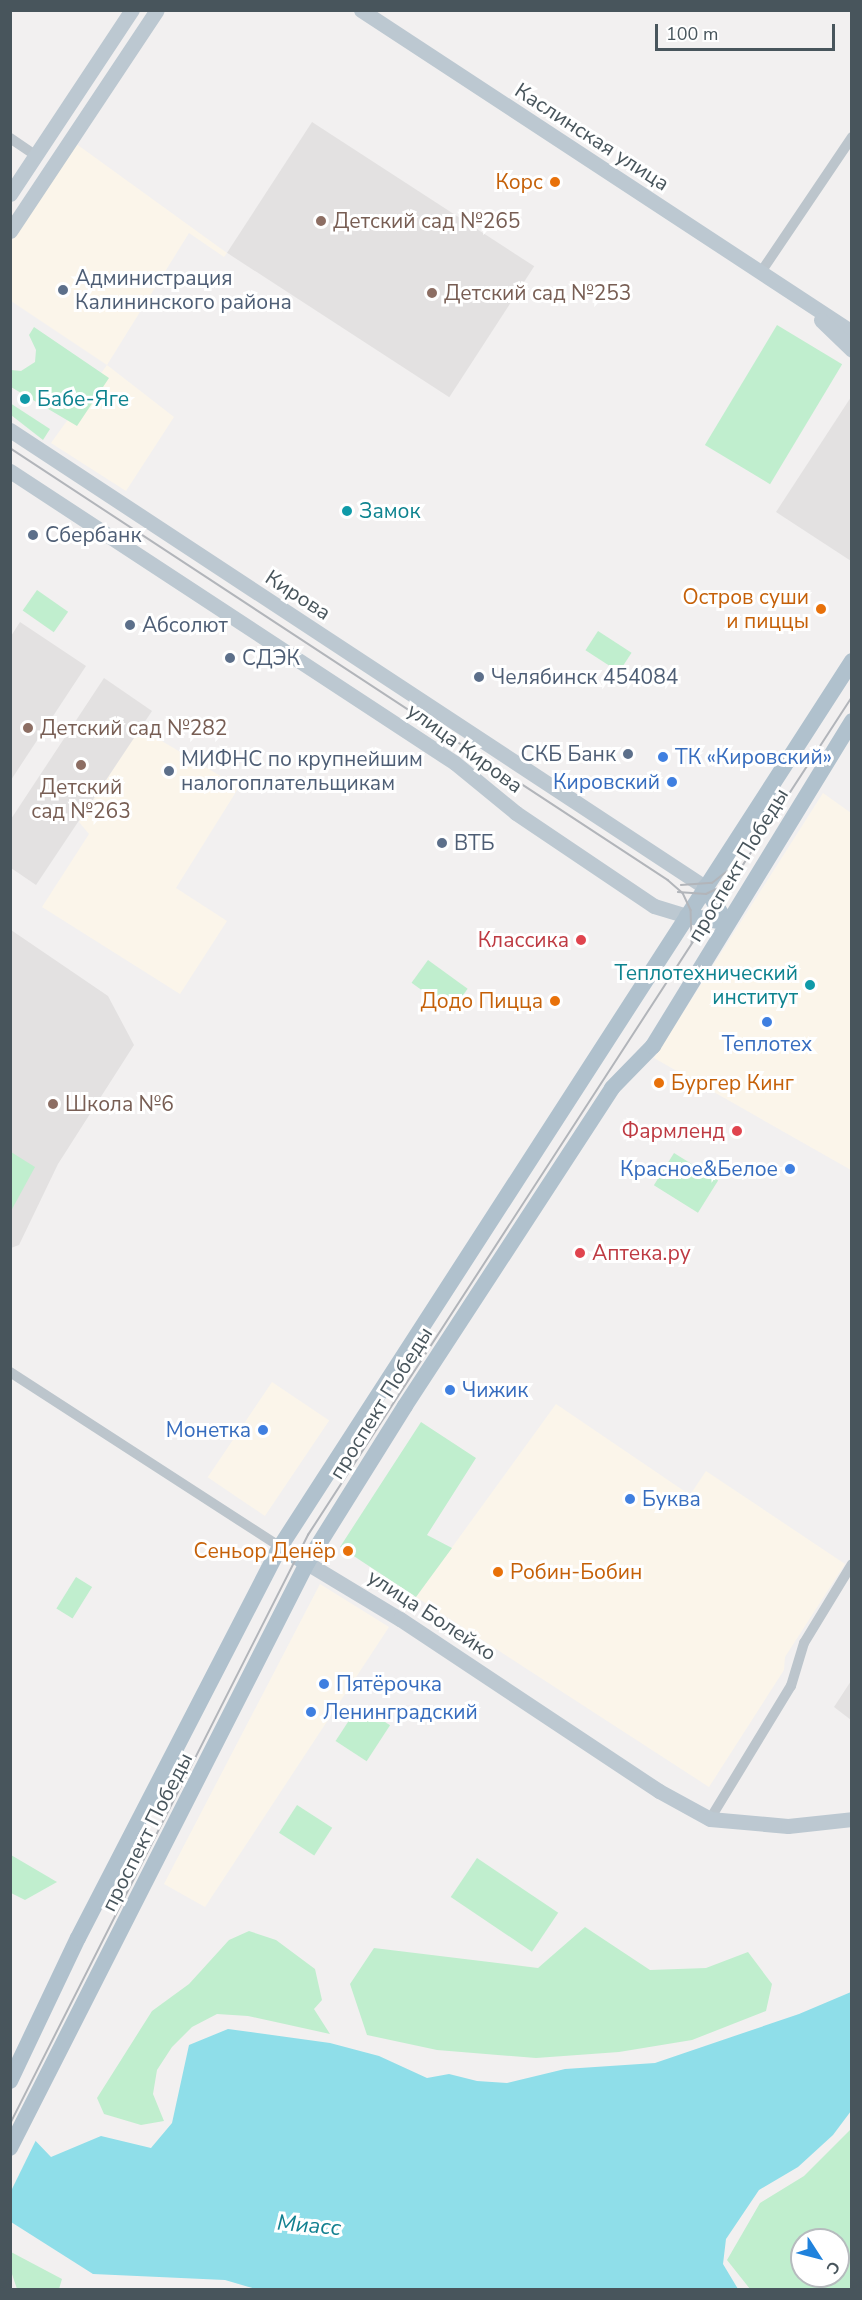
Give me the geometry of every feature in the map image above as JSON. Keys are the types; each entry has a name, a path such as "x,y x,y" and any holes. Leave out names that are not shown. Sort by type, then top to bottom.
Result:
{"main road":[{"path":"10,194 132,10"},
{"path":"10,231 157,10"},
{"name":"Каслинская улица","path":"361,10 852,332"},
{"name":"Каслинская улица","path":"800,299 852,350"},
{"name":"Кирова","path":"10,430 705,887"},
{"name":"улица Кирова","path":"10,471 455,763 516,813 654,906 687,916 726,922"},
{"name":"проспект Победы","path":"10,2081 78,1938 280,1547 687,916 793,745 852,661"},
{"name":"проспект Победы","path":"10,2148 111,1954 307,1563 405,1406 612,1089 653,1046 700,972 726,922 852,722"},
{"path":"705,887 726,922"},
{"name":"улица Болейко","path":"280,1547 400,1619 659,1791 710,1819 788,1826 852,1820"}],"street":[{"path":"761,272 852,137"},
{"path":"10,138 35,155"},
{"name":"улица Болейко","path":"10,1372 280,1547"},
{"path":"710,1819 791,1686 804,1643 852,1564"}],"shaded area":[{"path":"312,122 534,266 449,397 227,253"},
{"path":"75,143 227,253 224,257 189,233 107,365 11,301 10,243"},
{"path":"107,365 174,417 126,491 51,443"},
{"path":"851,397 852,561 776,512"},
{"name":"Детский сад №282","path":"20,622 86,666 11,780 11,636"},
{"name":"Детский сад №263","path":"104,678 152,711 36,885 11,868 11,819"},
{"path":"140,728 239,787 176,888 227,921 180,994 42,907 89,834 79,822"},
{"path":"823,793 851,813 851,1170 654,1058"},
{"name":"Школа №6","path":"11,930 108,996 134,1045 58,1164 19,1245 11,1248"},
{"path":"272,1382 329,1421 265,1516 208,1477"},
{"path":"556,1404 690,1495 706,1471 845,1564 785,1657 784,1670 709,1787 416,1597"},
{"path":"320,1584 389,1627 205,1907 164,1884"},
{"path":"851,1681 851,1720 834,1707"}],"green space":[{"path":"777,325 842,364 770,484 705,445"},
{"path":"34,327 109,378 77,426 11,387 11,370 21,371 35,362 36,350 29,335"},
{"path":"10,403 50,429 43,440 11,415"},
{"path":"37,590 68,612 54,632 23,610"},
{"path":"598,631 632,653 619,672 585,650"},
{"path":"428,960 468,989 451,1011 412,983"},
{"path":"11,1152 35,1167 11,1211"},
{"path":"674,1153 718,1181 698,1213 654,1185"},
{"path":"421,1422 476,1458 427,1535 452,1548 416,1597 340,1547"},
{"path":"76,1577 92,1587 73,1618 56,1608"},
{"path":"359,1705 390,1725 367,1761 336,1741"},
{"path":"297,1805 332,1828 314,1856 279,1833"},
{"path":"10,1855 57,1882 25,1900 11,1893"},
{"path":"477,1858 558,1913 532,1952 451,1897"},
{"path":"585,1927 650,1970 706,1968 748,1952 772,1984 766,2011 692,2040 619,2052 536,2058 437,2050 367,2035 350,1984 374,1948 538,1968"},
{"path":"249,1931 276,1940 315,1969 322,2000 314,2009 330,2034 248,2016 217,2014 192,2027 172,2047 157,2070 153,2094 164,2121 141,2125 104,2114 97,2098 152,2011 189,1984 229,1940"},
{"path":"851,2129 851,2289 750,2289 727,2260 760,2203 804,2176"},
{"path":"11,2252 62,2279 59,2289 17,2289 11,2271"}],"water":[{"name":"Миасс","path":"851,1992 851,2111 833,2135 798,2167 759,2190 726,2239 723,2264 738,2289 259,2290 225,2280 93,2274 11,2222 10,2106 28,2133 51,2157 101,2136 151,2148 172,2123 189,2045 228,2029 330,2043 379,2056 427,2078 449,2074 477,2081 507,2083 565,2069 655,2063 799,2014"}],"pier":[{"path":"10,2103 37,2138 11,2191"}],"tram line":[{"path":"10,448 668,880 683,893 691,910 692,943"},
{"path":"10,2124 308,1535 852,697"},
{"path":"681,885 712,883 739,862"},
{"path":"678,892 706,894 732,882"}],"place":[{"name":"Корс","path":"555,182"},
{"name":"Детский сад №265","path":"321,221"},
{"name":"Администрация Калининского района","path":"63,290"},
{"name":"Детский сад №253","path":"432,293"},
{"name":"Бабе-Яге","path":"25,399"},
{"name":"Замок","path":"347,511"},
{"name":"Сбербанк","path":"33,535"},
{"name":"Остров суши и пиццы","path":"821,609"},
{"name":"Абсолют","path":"130,625"},
{"name":"СДЭК","path":"230,658"},
{"name":"Челябинск 454084","path":"479,677"},
{"name":"Детский сад №282","path":"28,728"},
{"name":"СКБ Банк","path":"628,754"},
{"name":"ТК «Кировский»","path":"663,757"},
{"name":"Детский сад №263","path":"81,765"},
{"name":"МИФНС по крупнейшим налогоплательщикам","path":"169,771"},
{"name":"Кировский","path":"672,782"},
{"name":"ВТБ","path":"442,843"},
{"name":"Классика","path":"581,940"},
{"name":"Теплотехнический институт","path":"810,985"},
{"name":"Додо Пицца","path":"555,1001"},
{"name":"Теплотех","path":"767,1022"},
{"name":"Бургер Кинг","path":"659,1083"},
{"name":"Школа №6","path":"53,1104"},
{"name":"Фармленд","path":"737,1131"},
{"name":"Красное&Белое","path":"790,1169"},
{"name":"Аптека.ру","path":"580,1253"},
{"name":"Чижик","path":"450,1390"},
{"name":"Монетка","path":"263,1430"},
{"name":"Буква","path":"630,1499"},
{"name":"Сеньор Денёр","path":"348,1551"},
{"name":"Робин-Бобин","path":"498,1572"},
{"name":"Пятёрочка","path":"324,1684"},
{"name":"Ленинградский","path":"311,1712"}]}
